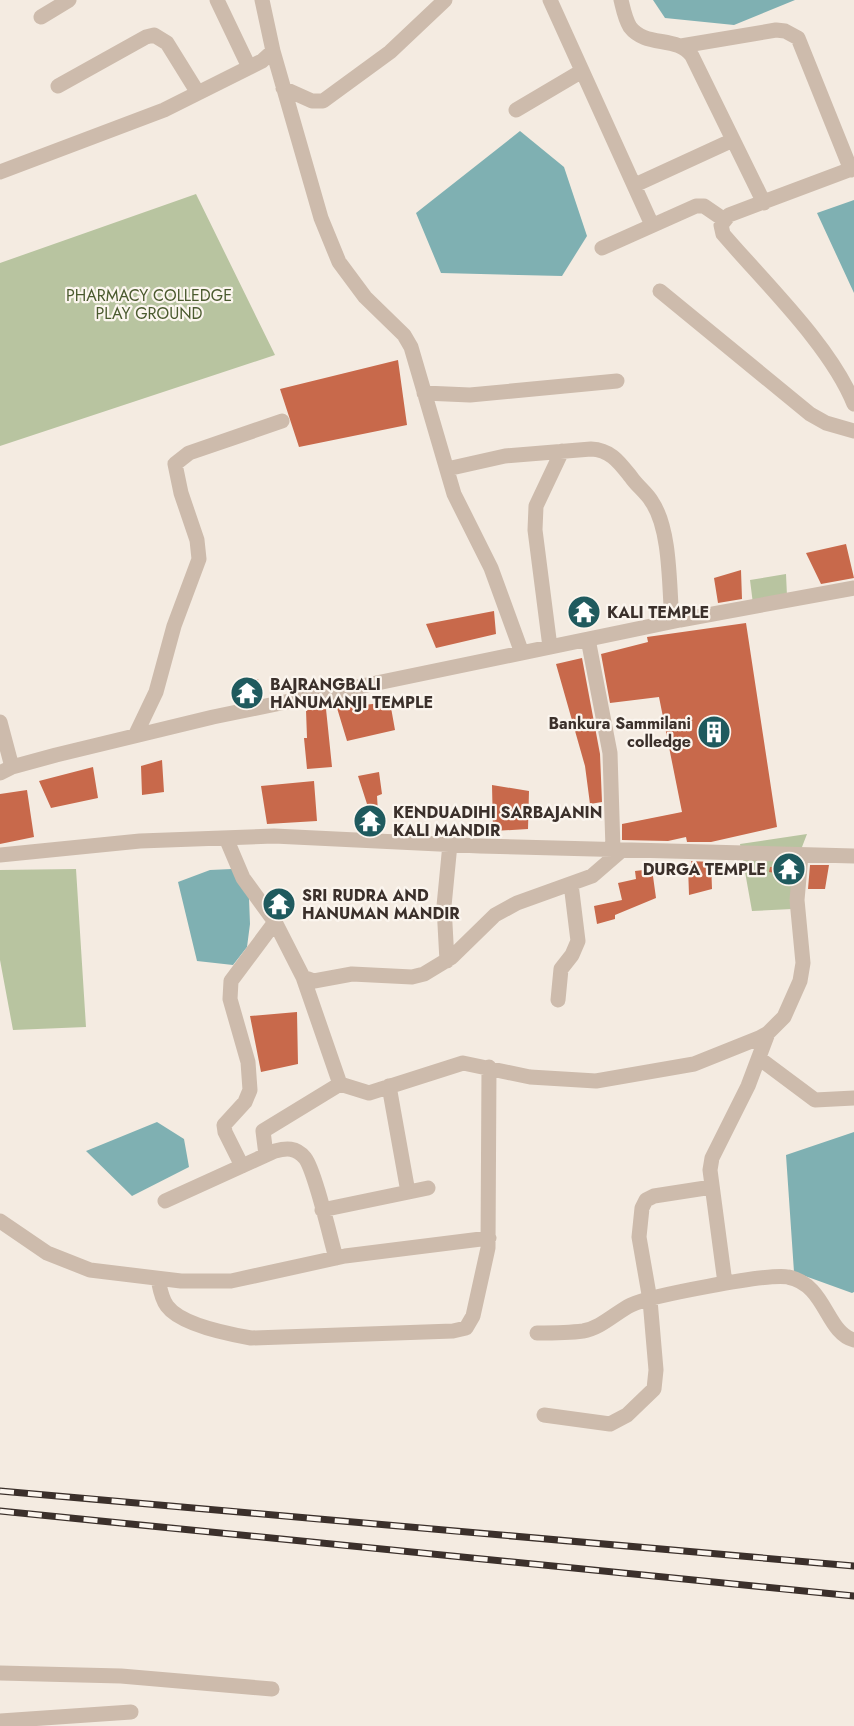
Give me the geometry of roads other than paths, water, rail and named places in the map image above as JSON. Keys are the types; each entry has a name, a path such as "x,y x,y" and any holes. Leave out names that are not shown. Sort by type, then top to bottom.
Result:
{"street":[{"path":"41,17 69,0"},
{"path":"217,0 249,68"},
{"path":"262,0 283,88 321,218 339,262 364,297 404,334 411,347 462,514 491,568 522,653"},
{"path":"283,88 312,101 323,101 390,52 445,0"},
{"path":"550,0 652,225"},
{"path":"621,0 629,24 642,38 681,46 776,30 785,31 798,38 852,169 723,219"},
{"path":"58,86 146,37 154,35 167,43 198,93"},
{"path":"681,46 692,56 764,203"},
{"path":"0,172 164,110 249,68 270,56 273,51"},
{"path":"516,110 582,71"},
{"path":"635,185 733,140"},
{"path":"602,248 700,205 723,219"},
{"path":"723,219 721,225 723,234 807,332 845,384 853,401"},
{"path":"660,291 810,414 826,423 854,431"},
{"path":"424,393 470,395 617,381"},
{"path":"135,736 156,692 174,626 199,559 197,540 181,493 175,464 189,453 282,421"},
{"path":"447,469 505,456 602,450 611,454 652,501 663,530 672,621"},
{"path":"550,647 535,530 536,506 562,452"},
{"path":"0,722 6,770 213,717 672,621 854,588"},
{"path":"303,977 314,981 363,974 412,977 424,974 447,961 495,915 517,903 597,873 618,850 610,753 588,639"},
{"path":"0,855 140,842 274,836 618,850 854,856"},
{"path":"226,838 243,878 274,922 303,977 340,1084"},
{"path":"447,961 444,906 450,844"},
{"path":"266,1155 263,1131 340,1084 369,1093 452,1064 463,1063 530,1077 576,1082 612,1079 694,1064 768,1033 783,1017 802,972 796,912 801,855"},
{"path":"558,1000 561,969 572,955 578,940 571,884"},
{"path":"242,1166 225,1132 224,1125 249,1096 250,1076 229,990 234,975 274,922"},
{"path":"725,1283 710,1170 716,1147 760,1059 768,1033"},
{"path":"760,1059 815,1100 854,1098"},
{"path":"158,1279 165,1305 172,1311 212,1330 250,1338 338,1333 453,1331 471,1324 489,1238 489,1067"},
{"path":"389,1086 408,1192"},
{"path":"165,1201 266,1155 287,1148 296,1150 305,1158 336,1258"},
{"path":"544,1415 610,1424 627,1415 654,1389 656,1370 650,1300 639,1237 640,1218 646,1200 654,1196 712,1187"},
{"path":"322,1210 428,1188"},
{"path":"0,1221 47,1253 90,1270 158,1279 231,1281 336,1258 489,1238"},
{"path":"537,1333 583,1331 595,1327 632,1305 725,1283 779,1276 796,1280 823,1301 839,1333 854,1340"},
{"path":"0,1674 121,1676 272,1689"},
{"path":"0,1720 131,1712"}],"water":[{"path":"653,0 795,0 734,25 665,18"},
{"path":"520,131 564,167 587,236 562,276 441,273 416,213"},
{"path":"854,200 854,293 817,213"},
{"path":"232,869 249,898 250,924 247,947 233,965 197,961 178,882 210,870"},
{"path":"157,1122 184,1139 189,1167 132,1196 86,1151"},
{"path":"854,1132 854,1292 852,1293 794,1272 786,1155"}],"railway":[{"path":"0,1491 854,1566"},
{"path":"0,1511 854,1596"}],"place":[{"name":"KALI TEMPLE","path":"584,612"},
{"name":"BAJRANGBALI HANUMANJI TEMPLE","path":"247,693"},
{"name":"Bankura Sammilani colledge","path":"714,732"},
{"name":"KENDUADIHI SARBAJANIN KALI MANDIR","path":"370,821"},
{"name":"DURGA TEMPLE","path":"789,869"},
{"name":"SRI RUDRA AND HANUMAN MANDIR","path":"279,904"}],"park label":[{"name":"PHARMACY COLLEDGE PLAY GROUND","path":"149,304"}]}
